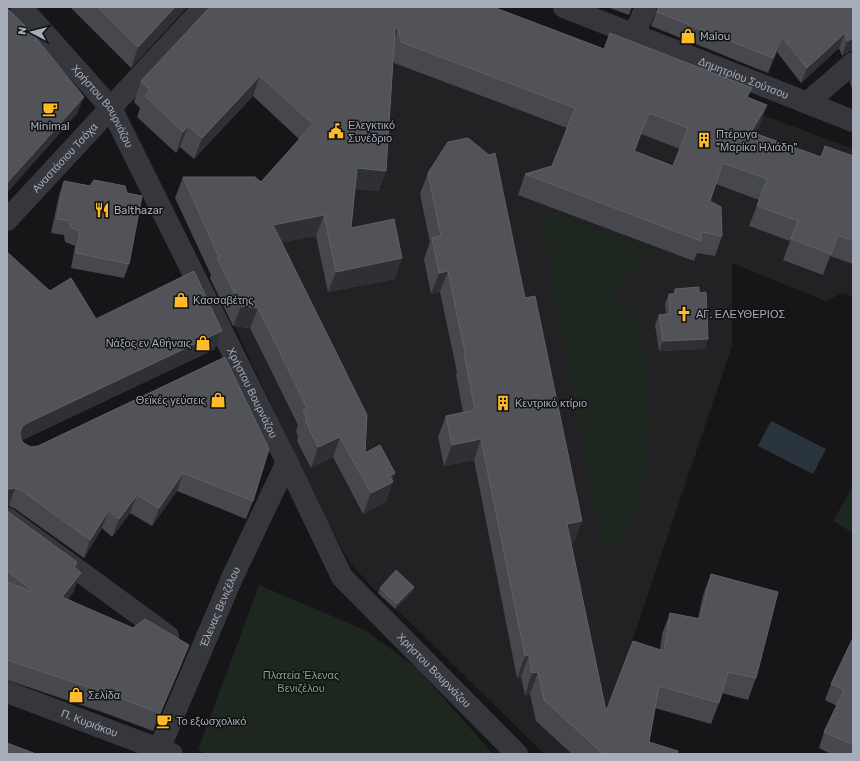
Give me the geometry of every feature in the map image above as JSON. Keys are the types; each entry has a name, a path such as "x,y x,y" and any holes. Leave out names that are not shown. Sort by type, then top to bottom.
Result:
{"street":[{"name":"Χρήστου Βουρνάζου","path":"21,7 111,108 287,462 342,577 517,754"},
{"name":"Αναστάσιου Τσόχα","path":"7,220 204,7"},
{"name":"Δημητρίου Σούτσου","path":"564,7 853,121"},
{"path":"634,35 646,7"},
{"path":"807,103 853,63"},
{"name":"Έλενας Βενιζέλου","path":"163,753 198,658 232,578 287,462"},
{"path":"7,518 198,658"},
{"name":"Π. Κυριάκου","path":"7,692 163,753"}],"shaded area":[{"path":"300,33 744,108 853,149 853,297 843,293 825,301 732,263 732,346 624,665 587,754 544,754 416,628 378,593 350,563 322,513 203,259 345,230"},
{"path":"771,421 826,449 813,474 758,446"}],"green space":[{"path":"544,209 653,251 627,277 616,293 620,305 635,317 647,372 652,433 638,511 621,546 602,550 541,220"},
{"path":"853,486 853,533 833,521"},
{"name":"Πλατεία Έλενας Βενιζέλου","path":"259,585 365,630 418,669 493,754 207,754 198,750"}],"building":[{"path":"98,7 175,7 138,47"},
{"path":"210,7 493,7 604,49 610,33 752,88 747,97 767,105 751,132 821,157 825,146 853,156 853,241 838,235 831,254 791,239 798,221 757,206 767,179 723,163 710,201 721,207 722,236 701,232 701,241 525,174 552,166 575,108 401,42 398,29 395,29 386,171 357,168 351,228 394,219 402,258 336,272 324,215 273,225 367,415 365,453 380,445 395,473 390,476 393,482 371,493 340,437 318,447 305,420 307,419 303,410 307,408 258,308 241,306 217,258 219,257 183,177 255,177 261,182 313,124 260,76 202,138 188,126 183,132 145,96 150,90 141,81","holes":["649,113 688,128 673,166 634,151"]},
{"path":"659,7 853,7 853,38 847,41 845,33 807,68 782,37 773,58 657,12"},
{"path":"7,8 31,32 84,97 7,183"},
{"path":"468,138 489,155 495,153 525,298 535,296 582,521 567,524 606,711 633,641 664,651 670,613 700,619 711,574 778,592 756,678 728,672 719,703 659,686 649,742 678,751 677,754 603,754 544,700 538,672 532,673 529,655 525,656 481,439 452,445 446,416 475,410 448,271 439,273 432,238 441,236 428,173 448,142"},
{"path":"94,180 125,186 127,193 142,196 129,264 76,253 80,231 70,227 70,221 57,219 64,181 90,186"},
{"path":"7,252 50,291 71,278 96,319 194,271 222,331 27,423 22,427 20,433 21,440 31,447 38,446 225,357 269,449 253,501 183,473 159,508 137,495 119,519 109,510 90,540 21,490 15,488 7,490"},
{"name":"ΑΓ. ΕΛΕΥΘΕΡΙΟΣ","path":"699,287 699,293 706,292 708,339 663,341 659,315 670,314 669,294 676,294 675,289"},
{"path":"7,511 77,562 74,567 81,573 62,597 133,628 145,619 189,645 160,713 109,694 7,660 7,582 33,591 7,571"},
{"path":"396,570 414,587 397,604 380,588"},
{"path":"853,638 853,745 824,732 844,690 831,684"},
{"path":"7,743 36,754 7,754"}],"place":[{"name":"Malou","path":"688,36"},
{"name":"Minimal","path":"50,109"},
{"name":"Ελεγκτικό Συνέδριο","path":"336,131"},
{"name":"Πτέρυγα \"Μαρίκα Ηλιάδη\"","path":"704,140"},
{"name":"Balthazar","path":"102,210"},
{"name":"Κασσαβέτης","path":"181,300"},
{"name":"ΑΓ. ΕΛΕΥΘΕΡΙΟΣ","path":"684,314"},
{"name":"Νάξος εν Αθήναις","path":"203,343"},
{"name":"Θεϊκές γεύσεις","path":"218,400"},
{"name":"Κεντρικό κτίριο","path":"503,403"},
{"name":"Σελίδα","path":"76,695"},
{"name":"Το εξωσχολικό","path":"164,721"}]}
